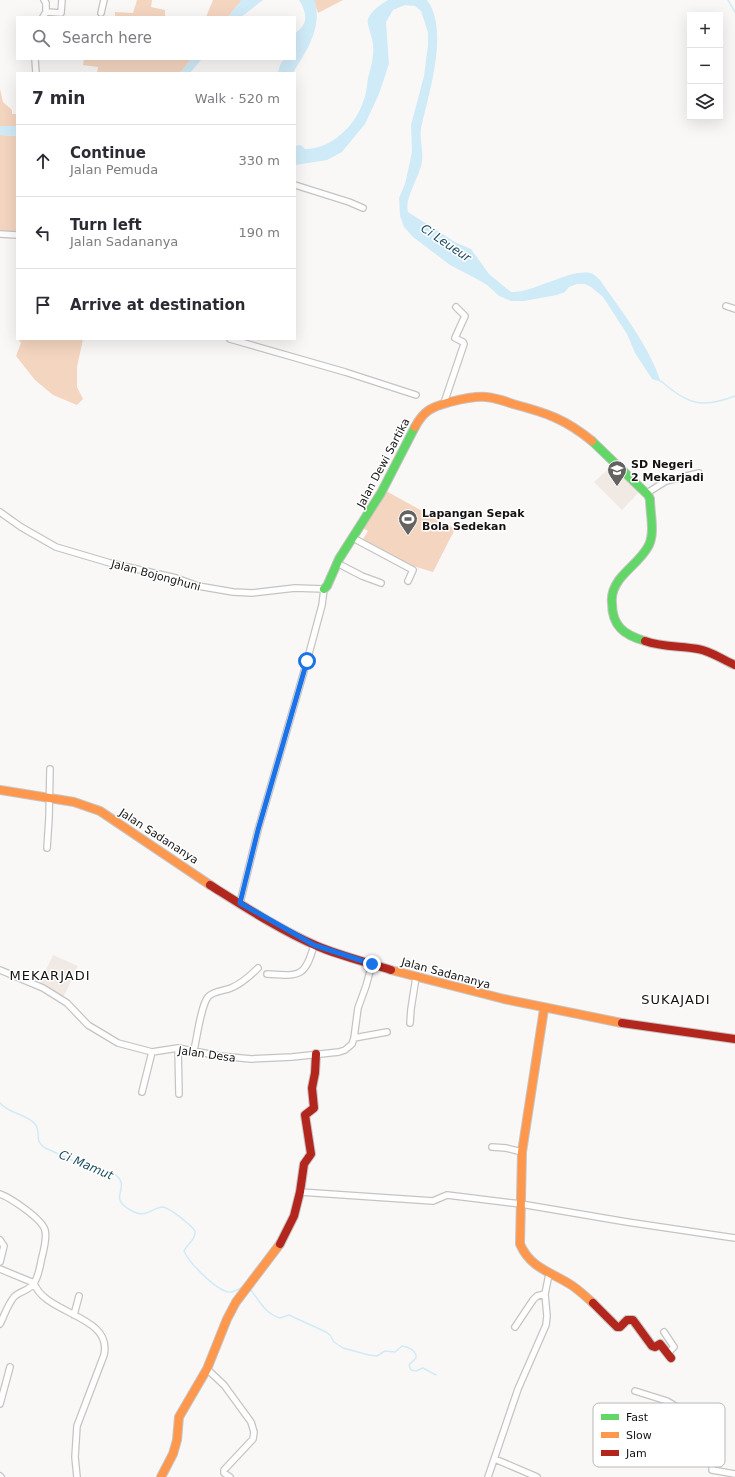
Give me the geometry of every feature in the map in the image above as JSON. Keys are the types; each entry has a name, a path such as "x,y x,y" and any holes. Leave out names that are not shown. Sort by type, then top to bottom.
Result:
{"street":[{"path":"44,0 46,3 45,15 61,13 62,0"},
{"path":"101,13 104,0"},
{"path":"36,60 36,72"},
{"path":"296,185 363,208"},
{"path":"0,234 16,235"},
{"path":"444,403 464,344 455,338 465,316 456,306"},
{"path":"726,306 735,309"},
{"path":"233,340 345,372 416,395"},
{"name":"Jalan Dewi Sartika","path":"324,590 337,563 388,482 420,417 426,411 444,403 472,397 488,397 523,406 561,419 575,427 595,443 647,493"},
{"path":"699,473 666,481 647,493 650,499 650,540 644,551 613,588 611,608 616,623 633,637 661,646 701,649 735,665"},
{"name":"Jalan Bojonghuni","path":"0,512 21,527 56,547 110,563 176,578 198,586 233,592 252,592 295,588 324,590"},
{"path":"353,538 413,570 408,581"},
{"path":"337,563 362,576 381,583"},
{"path":"240,903 258,830 307,661 322,605 324,590"},
{"path":"46,848 50,769"},
{"name":"Jalan Sadananya","path":"0,790 74,802 100,811 240,903 314,945 372,964 477,994 544,1009 673,1032 735,1039"},
{"path":"267,974 295,974 302,972 310,961 314,945"},
{"path":"372,964 358,1008 354,1038 387,1032"},
{"path":"194,1050 204,1007 209,996 233,987 247,978 258,968"},
{"name":"Jalan Desa","path":"0,970 43,988 67,1003 88,1025 118,1043 152,1052 178,1048 220,1056 252,1059 292,1057 345,1050 352,1044 354,1038"},
{"path":"410,1023 416,977"},
{"path":"544,1009 522,1152 520,1244 522,1252 549,1274 576,1288 617,1327 620,1327 627,1320 633,1320 652,1346 655,1347 660,1344 669,1356 674,1347 664,1332"},
{"path":"178,1048 180,1094"},
{"path":"142,1092 152,1052"},
{"path":"160,1477 173,1454 181,1414 207,1369 227,1319 236,1302 280,1244 294,1216 300,1192 304,1164 311,1154 305,1115 314,1108 312,1088 315,1073 316,1054"},
{"path":"492,1147 506,1148 522,1152"},
{"path":"300,1192 433,1201 447,1195 521,1204 735,1238"},
{"path":"0,1194 16,1203 36,1219 45,1229 45,1243 34,1283 28,1290 17,1295 12,1300 0,1324"},
{"path":"0,1240 4,1246 0,1262"},
{"path":"0,1269 34,1283 37,1290 44,1298 84,1320 100,1333 105,1342 106,1347 104,1355 77,1426 77,1477"},
{"path":"488,1477 518,1389 546,1325 547,1316 545,1294 549,1274"},
{"path":"515,1327 533,1300 537,1296 545,1294"},
{"path":"74,1315 79,1296"},
{"path":"0,1404 10,1367"},
{"path":"207,1369 224,1385 251,1422 254,1432 253,1439 224,1470 224,1473 230,1477"},
{"path":"635,1391 670,1403"},
{"path":"495,1459 538,1477"},
{"path":"712,1467 715,1471 735,1474"}],"shaded area":[{"path":"137,0 152,0 151,7 165,10 165,16 115,16 115,12 133,13"},
{"path":"213,0 242,0 229,16 206,16"},
{"path":"314,0 343,0 318,13"},
{"path":"84,60 190,60 180,72 97,72 98,67 83,65"},
{"path":"0,89 3,102 12,110 12,114 16,114 16,126 0,126"},
{"path":"0,135 16,136 16,235 0,234"},
{"path":"19,340 83,340 77,367 77,387 83,399 77,405 53,395 35,380 16,356 21,343"},
{"name":"SD Negeri 2 Mekarjadi","path":"614,464 640,491 622,510 594,482"},
{"name":"Lapangan Sepak Bola Sedekan","path":"386,491 455,529 433,572 400,562 362,541 368,531 363,528"},
{"path":"53,955 78,966 63,998 39,984"}],"water":[{"path":"242,0 263,0 242,16 229,16"},
{"path":"299,0 315,1 317,11 315,30 312,39 294,72 278,72 283,60 296,60 296,32 300,30 305,22 304,9"},
{"path":"388,0 427,0 434,13 437,28 435,63 421,129 422,161 408,202 408,212 455,242 471,249 489,274 511,292 521,291 565,276 585,273 594,274 600,280 642,341 656,368 661,382 652,379 635,353 627,334 603,297 591,287 585,284 577,284 569,287 565,292 557,295 524,301 511,301 499,296 487,285 450,265 413,237 404,227 400,216 399,198 405,184 412,152 411,125 424,76 428,45 428,33 421,11 415,6 405,5 393,10 386,22 389,64 379,94 365,124 342,152 327,160 296,165 296,146 301,145 305,149 324,145 341,134 359,111 366,93 373,54 373,42 368,19 379,6"},
{"path":"190,60 201,60 191,72 180,72"},
{"path":"0,126 16,126 16,136 0,135"}],"waterway":[{"path":"728,0 735,12"},
{"name":"Ci Leueur","path":"661,381 679,395 695,402 713,402 735,396"},
{"name":"Ci Mamut","path":"0,1103 8,1110 32,1121 37,1127 39,1142 45,1148 83,1165 115,1174 121,1181 120,1198 121,1202 126,1207 139,1214 163,1207 180,1217 195,1231 193,1239 184,1251 191,1262 210,1281 223,1290 230,1292 245,1287"},
{"name":"Ci Mamut","path":"250,1289 270,1313 280,1318 289,1315 326,1332 330,1335 334,1342 343,1348 377,1356 385,1351 395,1352 402,1346 406,1347 412,1350 416,1355 416,1358 409,1365 411,1370 416,1371 423,1368 436,1375"}],"traffic: fast":[{"path":"324,589 327,586 339,559 381,493 415,427"},
{"path":"592,441 648,495 650,499 652,528 651,540 643,555 619,580 613,591 612,597 614,618 617,624 631,636 645,641"}],"traffic: slow":[{"path":"415,427 425,413 433,408 464,399 486,397 536,410 564,422 592,441"},
{"path":"0,790 74,802 100,811 210,885"},
{"path":"391,970 504,999 622,1023"},
{"path":"544,1009 522,1152 520,1244 524,1252 540,1268 571,1285 593,1303"},
{"path":"161,1477 173,1454 177,1440 179,1417 207,1369 227,1319 236,1302 280,1244"}],"traffic: jam":[{"path":"645,641 703,650 735,665"},
{"path":"210,885 263,918 303,940 335,953 391,970"},
{"path":"622,1023 735,1039"},
{"path":"280,1244 294,1216 300,1192 304,1164 311,1154 305,1115 314,1108 312,1088 315,1073 316,1054"},
{"path":"593,1303 617,1327 620,1327 627,1320 633,1320 652,1346 655,1347 660,1344 671,1358"}],"place":[{"name":"SD Negeri 2 Mekarjadi","path":"617,487"},
{"name":"Lapangan Sepak Bola Sedekan","path":"408,536"}],"district":[{"name":"MEKARJADI","path":"50,975"},
{"name":"SUKAJADI","path":"676,999"}],"route":[{"path":"307,661 258,830 240,903 314,945 372,964"}]}
